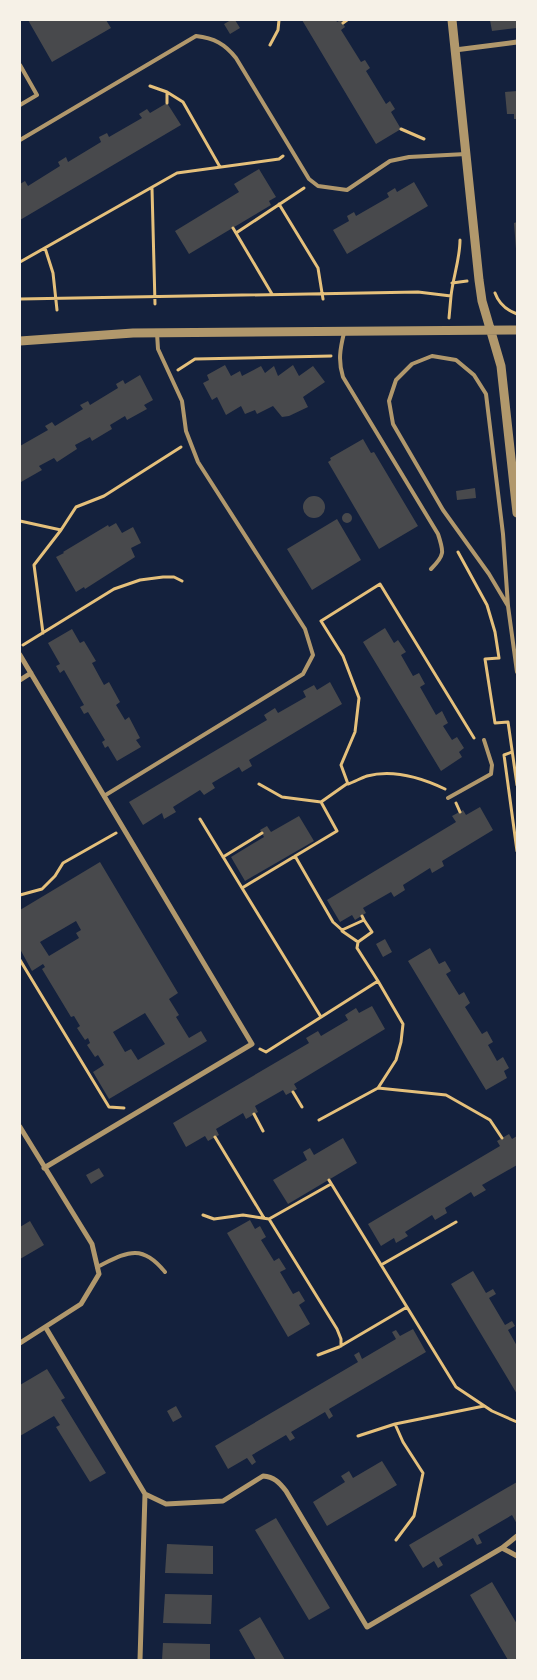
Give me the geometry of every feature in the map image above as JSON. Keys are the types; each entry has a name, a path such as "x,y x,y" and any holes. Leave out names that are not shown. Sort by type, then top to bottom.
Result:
{"street":[{"path":"452,20 479,280 482,301 501,366 517,513"},
{"path":"455,50 517,42"},
{"path":"20,341 133,333 517,330"},
{"path":"20,654 252,1044 44,1168"},
{"path":"20,680 31,674"},
{"path":"20,1127 92,1244 99,1274 81,1304 20,1343"},
{"path":"46,1328 145,1494 140,1660"},
{"path":"145,1494 166,1504 223,1500 263,1476 269,1476 280,1483 286,1491 367,1627 502,1548 517,1536"},
{"path":"502,1548 517,1556"}],"lane":[{"path":"20,140 196,36 209,37 226,46 232,53 292,150 313,182 318,186 347,190 390,161 409,157 466,154"},
{"path":"20,65 37,95 20,105"},
{"path":"344,330 339,356 339,365 343,377 438,534 442,547 441,559 430,569"},
{"path":"104,796 303,674 313,655 305,629 198,462 186,431 182,401 158,349 158,333"},
{"path":"508,606 489,574 443,510 393,424 390,401 396,380 412,364 432,356 456,360 474,375 486,394 503,534 508,606 517,672"},
{"path":"448,798 491,774 492,765 484,740"},
{"path":"97,1266 127,1252 150,1257 164,1272"}],"path":[{"path":"270,45 278,30 279,20"},
{"path":"150,86 167,92 183,102 220,167"},
{"path":"167,92 167,103"},
{"path":"401,129 424,138"},
{"path":"20,262 177,173 280,159 292,150"},
{"path":"236,233 313,182"},
{"path":"152,187 155,304"},
{"path":"279,204 318,268 323,299"},
{"path":"233,228 272,294"},
{"path":"44,248 52,273 57,310"},
{"path":"450,313 452,283 460,252"},
{"path":"452,283 468,281"},
{"path":"494,288 496,296 502,305 508,311 517,314"},
{"path":"20,299 418,292 451,296"},
{"path":"169,376 195,359 339,356"},
{"path":"43,633 34,565 76,507 104,496 190,441"},
{"path":"20,521 61,530"},
{"path":"20,646 114,589 140,580 163,577 174,577 182,581"},
{"path":"348,783 341,765 355,732 360,698 343,656 321,620 380,584 477,743 487,748"},
{"path":"494,632 499,658 485,659 496,722 508,722 517,785"},
{"path":"512,752 504,755 517,851"},
{"path":"259,784 282,797 321,802 348,783 367,776 383,774 405,775 427,781 454,795"},
{"path":"242,888 337,831 321,802"},
{"path":"200,819 321,1017"},
{"path":"20,896 42,889 55,876 64,863 102,840 124,830"},
{"path":"223,857 262,833"},
{"path":"295,856 333,922 358,942"},
{"path":"358,942 372,932 362,916"},
{"path":"342,930 364,920"},
{"path":"319,1120 378,1088 396,1060 401,1042 403,1024 358,948 358,942"},
{"path":"20,960 109,1107 143,1109"},
{"path":"252,1044 266,1052 378,982"},
{"path":"378,1088 446,1095 490,1120 502,1138"},
{"path":"293,1092 302,1108"},
{"path":"254,1114 263,1131"},
{"path":"215,1137 337,1329 341,1339 341,1346"},
{"path":"203,1215 214,1218 243,1215 267,1218 330,1182 456,1387 485,1406 517,1422"},
{"path":"381,1265 456,1222"},
{"path":"318,1355 341,1346 407,1307"},
{"path":"358,1436 395,1424 485,1406"},
{"path":"395,1424 403,1442 423,1473 414,1516 396,1540"}],"building":[{"path":"28,20 106,20 111,28 52,62"},
{"path":"235,20 240,28 230,34 224,24"},
{"path":"302,20 336,20 337,22 341,20 345,27 341,30 361,62 365,60 370,68 366,71 386,104 390,101 395,109 391,112 401,129 376,144"},
{"path":"490,20 517,20 517,28 492,31"},
{"path":"517,91 517,119 514,119 514,114 507,114 505,92"},
{"path":"167,103 181,125 20,220 20,184 25,181 28,186 60,166 58,162 66,157 68,162 101,142 99,137 107,133 109,137 142,118 139,114 147,109 150,113"},
{"path":"259,169 276,197 269,201 271,205 189,254 175,231 239,192 234,184"},
{"path":"414,182 428,206 347,254 333,230 349,221 347,216 354,212 356,216 389,197 387,193 395,188 397,192"},
{"path":"517,222 517,249 516,249 514,223"},
{"path":"225,365 231,376 240,371 242,376 261,366 265,373 274,366 278,376 293,365 299,376 313,366 325,382 303,397 308,407 289,416 282,417 273,406 257,414 255,410 245,414 241,406 226,415 217,397 212,400 203,383 209,380 207,375"},
{"path":"140,375 153,400 144,405 147,409 127,420 125,416 110,425 112,429 92,441 90,437 75,445 77,449 57,462 54,458 39,466 42,470 21,482 20,446 48,430 45,426 52,422 55,426 83,409 80,405 88,401 90,405 118,388 116,384 123,380 125,384"},
{"path":"363,439 371,453 374,452 418,526 379,549 328,462 331,460 330,458"},
{"path":"475,488 476,498 457,500 456,491"},
{"path":"314,496 322,499 325,507 322,515 314,518 306,515 303,507 306,499"},
{"path":"345,513 349,513 352,518 351,522 345,523 342,520 342,516"},
{"path":"337,519 361,560 312,590 287,549"},
{"path":"116,523 122,533 133,527 141,543 131,548 135,557 85,589 84,587 76,592 56,557 108,525 109,527"},
{"path":"385,628 394,643 398,640 406,652 401,655 413,676 419,673 425,684 420,687 436,715 442,711 448,723 443,726 452,740 457,737 464,748 459,752 462,757 441,771 363,642"},
{"path":"72,629 80,643 84,641 96,661 92,663 104,685 109,682 120,702 116,705 125,720 129,717 140,738 136,740 141,747 117,761 108,746 105,748 102,742 105,740 88,712 84,714 80,707 84,705 64,670 60,673 56,666 60,664 48,643"},
{"path":"330,682 342,704 249,760 252,766 242,772 239,767 212,783 215,788 204,795 200,790 173,807 176,812 164,819 162,813 143,825 129,802 267,720 264,715 275,708 278,713 306,697 303,691 314,685 317,690"},
{"path":"480,807 493,830 442,861 444,866 432,873 430,868 403,885 405,890 394,897 391,892 363,908 366,913 355,920 352,915 340,922 327,900 456,822 452,816 463,810 466,815"},
{"path":"299,816 314,841 245,881 231,857 264,837 260,830 267,826 271,832"},
{"path":"100,862 178,993 169,999 179,1015 176,1017 189,1038 201,1031 207,1041 109,1099 93,1072 104,1065 98,1055 95,1057 87,1045 90,1043 88,1038 85,1040 77,1028 80,1026 74,1016 71,1017 42,969 45,967 43,964 32,971 20,949 20,910","holes":["76,921 81,930 76,933 79,938 49,956 40,942","145,1013 165,1044 138,1060 131,1049 125,1052 113,1032"]},
{"path":"385,939 392,952 383,957 376,944"},
{"path":"430,948 439,964 445,961 451,971 446,974 459,995 464,992 470,1003 465,1007 482,1034 487,1031 493,1042 488,1045 497,1061 503,1057 509,1068 504,1071 507,1078 486,1090 408,961"},
{"path":"372,1006 385,1029 294,1084 297,1089 286,1095 283,1090 255,1106 258,1112 246,1119 243,1113 216,1129 219,1135 208,1141 205,1136 186,1147 173,1123 309,1043 306,1038 318,1031 321,1036 348,1020 345,1015 356,1008 359,1013"},
{"path":"509,1134 512,1139 517,1136 517,1165 482,1185 486,1190 474,1197 471,1192 445,1208 447,1213 435,1220 432,1215 405,1232 408,1236 396,1243 394,1238 381,1246 368,1224 500,1146 497,1141"},
{"path":"343,1138 357,1163 288,1204 273,1180 307,1160 303,1152 310,1148 314,1155"},
{"path":"99,1168 104,1176 91,1184 86,1175"},
{"path":"250,1220 255,1229 260,1226 266,1237 261,1240 274,1261 279,1258 286,1269 280,1272 293,1294 299,1291 305,1301 299,1305 310,1324 288,1337 227,1233"},
{"path":"30,1221 44,1245 20,1259 20,1227"},
{"path":"473,1271 486,1293 493,1289 496,1294 489,1298 505,1325 512,1321 515,1326 508,1330 517,1346 517,1394 451,1284"},
{"path":"413,1329 426,1352 329,1409 333,1416 329,1419 325,1412 291,1432 295,1438 290,1441 286,1435 252,1455 256,1462 252,1465 247,1458 228,1469 215,1446 358,1362 354,1355 359,1352 362,1359 396,1339 392,1332 396,1330 400,1336"},
{"path":"47,1369 65,1398 61,1400 106,1473 90,1482 56,1427 60,1425 54,1416 20,1436 20,1385"},
{"path":"176,1406 182,1417 173,1422 167,1411"},
{"path":"382,1461 397,1485 327,1526 313,1502 345,1482 341,1476 349,1471 353,1478"},
{"path":"517,1482 517,1524 512,1515 478,1535 482,1543 477,1545 473,1538 439,1558 443,1565 438,1568 434,1561 423,1568 409,1545"},
{"path":"276,1518 330,1608 309,1620 255,1530"},
{"path":"167,1544 213,1546 213,1574 165,1573"},
{"path":"492,1582 517,1624 517,1660 508,1660 470,1595"},
{"path":"165,1594 212,1595 211,1624 163,1623"},
{"path":"260,1617 285,1660 256,1660 239,1630"},
{"path":"163,1643 210,1644 210,1660 162,1660"}]}
